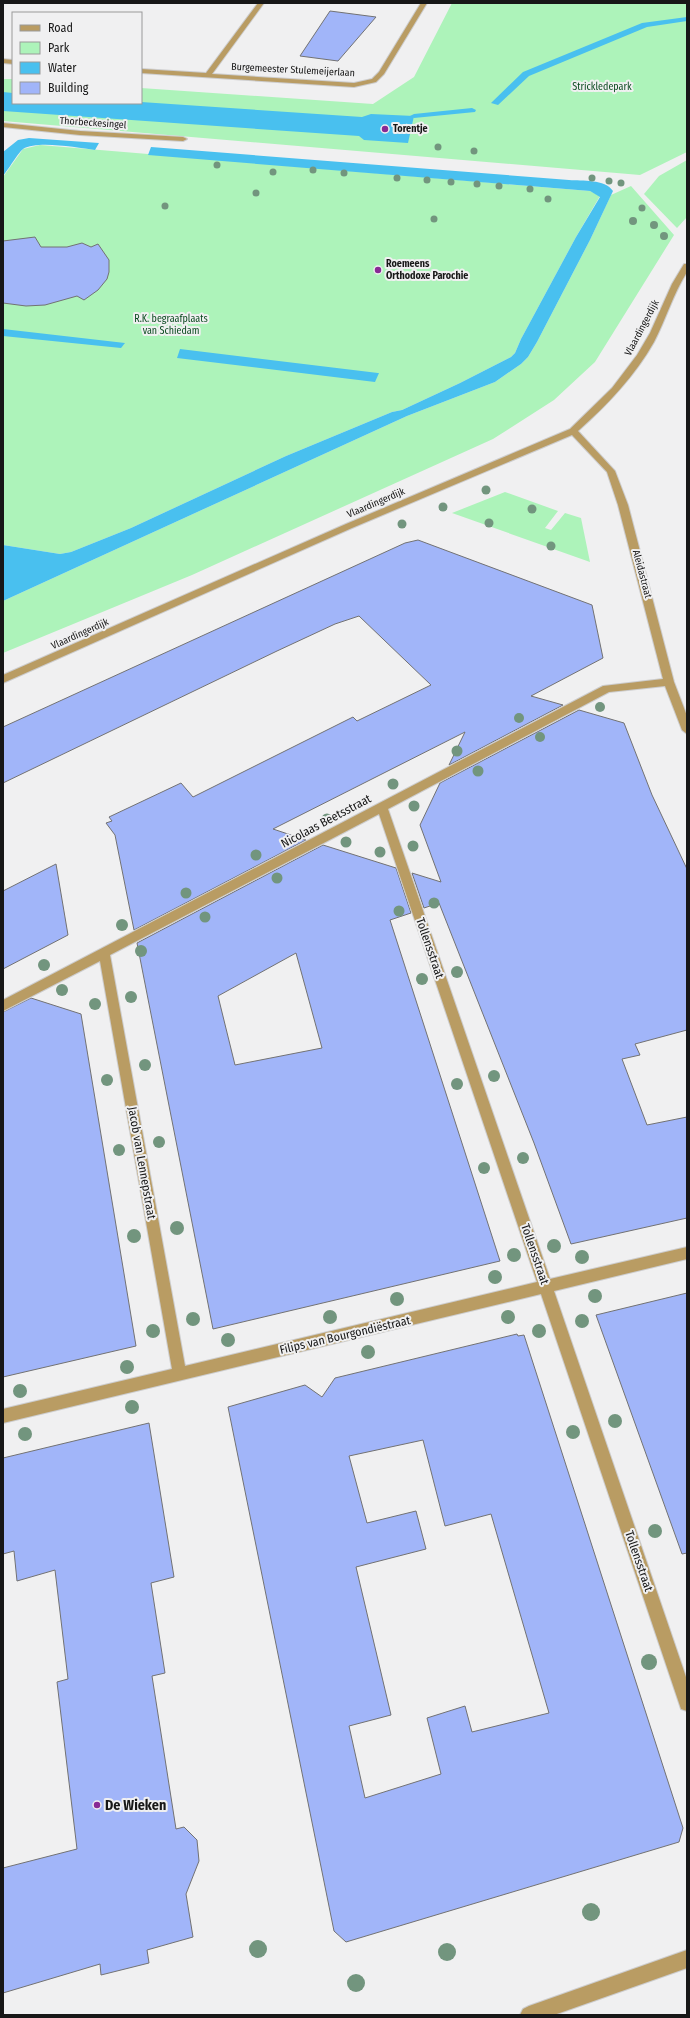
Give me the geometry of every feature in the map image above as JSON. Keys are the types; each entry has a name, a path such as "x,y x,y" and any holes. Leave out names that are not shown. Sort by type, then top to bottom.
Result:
{"street":[{"path":"207,76 260,3"},
{"name":"Burgemeester Stulemeijerlaan","path":"142,71 354,85 374,81 382,73 424,3"},
{"name":"Thorbeckesingel","path":"3,125 80,133 183,139"},
{"name":"Vlaardingerdijk","path":"3,680 335,533 573,431 591,416 637,363 650,342 687,266"},
{"name":"Aleidastraat","path":"573,431 611,471 623,505 669,682 687,730"},
{"name":"Nicolaas Beetsstraat","path":"3,1006 607,688 669,682"},
{"name":"Tollensstraat","path":"382,806 547,1287 687,1703"},
{"name":"Jacob van Lennepstraat","path":"104,953 180,1374"},
{"name":"Filips van Bourgondiëstraat","path":"3,1416 687,1253"},
{"path":"529,2015 548,2012 687,1959"}],"green space":[{"name":"Strickledepark","path":"452,3 687,3 687,152 640,175 3,121 3,79 12,79 12,104 142,104 142,88 373,104 414,77"},
{"name":"R.K. begraafplaats van Schiedam","path":"40,145 590,191 600,196 576,237 521,339 515,353 511,357 402,410 392,412 286,456 131,528 71,552 60,554 3,545 3,177 23,149"},
{"path":"687,160 687,217 677,228 644,194 659,176"},
{"path":"631,186 674,235 595,362 554,400 493,439 192,575 3,653 3,601 407,416 495,382 521,364 528,357 537,342 590,240 611,195"},
{"path":"505,492 558,511 545,528 551,530 565,513 581,518 590,562 452,513"}],"water":[{"path":"3,92 12,93 12,104 142,104 142,102 362,117 371,114 414,116 408,143 364,140 359,136 3,111"},
{"path":"29,138 99,143 95,150 58,145 30,146 21,151 3,176 3,152 18,140"},
{"path":"151,147 587,181 605,184 613,191 590,240 528,357 521,364 495,382 407,416 3,601 3,545 60,554 71,552 131,528 286,456 392,412 402,410 511,357 515,353 521,339 576,237 600,197 590,191 148,155"},
{"path":"3,329 125,343 121,348 3,336"},
{"path":"180,349 379,373 375,382 177,358"}],"building":[{"path":"330,11 376,17 338,61 300,56"},
{"path":"35,237 41,247 67,247 82,243 91,247 98,244 109,260 109,272 107,279 98,290 84,300 77,296 45,305 26,306 3,303 3,241"},
{"path":"418,540 592,605 603,658 531,696 563,705 449,765 465,732 273,829 306,840 134,930 115,835 106,823 112,821 109,817 181,783 193,797 353,717 357,721 431,685 359,616 335,624 277,651 3,783 3,727 405,543"},
{"path":"579,710 624,723 652,795 687,869 687,1030 635,1044 640,1055 622,1059 647,1125 687,1117 687,1218 571,1244 534,1143 439,903 424,908 412,873 441,882 420,825 440,783"},
{"path":"323,845 396,868 411,913 390,920 500,1261 213,1329 137,943","holes":["296,953 322,1048 235,1065 218,996"]},
{"path":"56,864 68,935 3,969 3,891"},
{"path":"31,998 81,1014 136,1346 3,1377 3,1012"},
{"path":"687,1293 687,1553 682,1554 596,1315"},
{"path":"517,1334 518,1336 524,1335 683,1828 679,1842 346,1942 334,1931 228,1407 305,1385 322,1397 335,1378","holes":["423,1440 445,1526 491,1514 549,1713 472,1732 465,1706 427,1718 441,1774 365,1798 349,1726 391,1715 356,1567 426,1549 416,1511 367,1523 349,1456"]},
{"name":"De Wieken","path":"149,1423 174,1577 151,1583 165,1673 152,1676 176,1829 184,1827 197,1840 199,1861 186,1894 193,1937 147,1950 149,1963 101,1975 100,1964 3,1993 3,1868 77,1849 57,1682 68,1679 55,1570 17,1581 14,1551 3,1554 3,1458"}],"waterway":[{"path":"495,103 526,74 645,25 687,19"},
{"path":"414,116 472,110"}],"place":[{"name":"Torentje","path":"385,129"},
{"name":"Roemeens Orthodoxe Parochie","path":"378,270"},
{"name":"De Wieken","path":"97,1805"}]}
